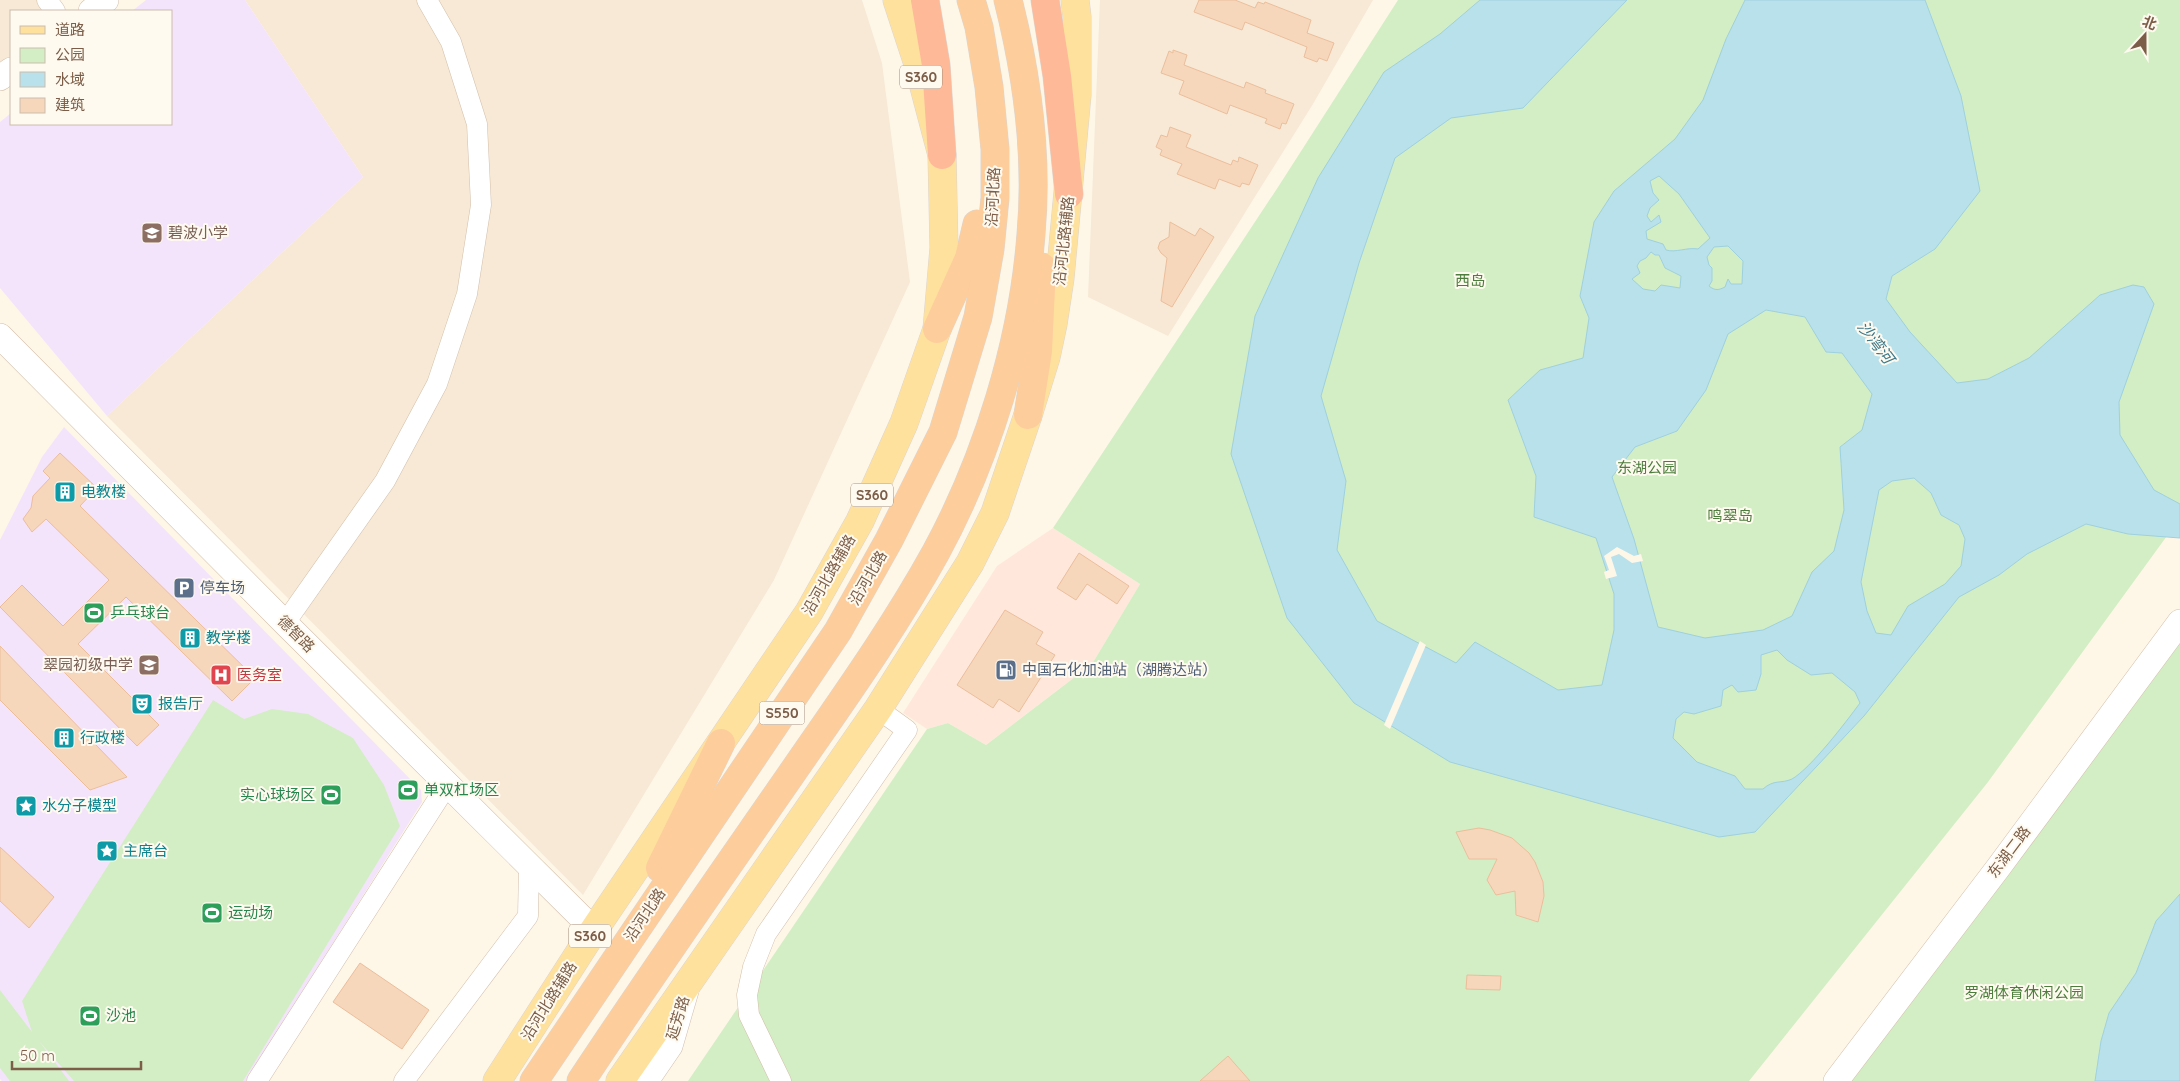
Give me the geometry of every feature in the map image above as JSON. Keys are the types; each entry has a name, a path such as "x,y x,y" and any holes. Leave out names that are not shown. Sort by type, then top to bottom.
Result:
{"highway":[{"path":"925,0 936,65 942,155"},
{"name":"沿河北路","path":"534,1081 838,631 889,540 942,432 978,317 990,249 995,198 995,149 988,79 979,27 971,0"},
{"path":"1008,0 1020,45 1041,205 1042,254 1038,351 1028,415"},
{"path":"1045,0 1058,76 1069,194"},
{"path":"581,1081 878,649 937,550 965,493 984,443 1003,382 1018,322 1032,234 1031,139"},
{"path":"937,330 969,258 995,149"},
{"path":"618,955 721,743"}],"main road":[{"name":"沿河北路辅路","path":"498,1081 594,930 809,612 860,521 904,423 937,330 944,248 942,155 918,64 897,0"},
{"name":"沿河北路辅路","path":"620,1081 878,709 970,563 995,513 1046,357 1053,324 1069,194 1077,95 1077,17 1075,0"}],"street":[{"path":"92,10 106,0"},
{"path":"285,624 384,481 437,384 467,294 481,205 477,124 451,42 427,0"},
{"name":"德智路","path":"0,336 285,624 594,930"},
{"name":"东湖二路","path":"1836,1081 1998,868 2180,622"},
{"path":"780,1081 749,1015 747,995 753,967 766,934 907,730 878,709"},
{"path":"257,1081 447,785"},
{"path":"404,1081 528,916 529,866"},
{"name":"延芳路","path":"646,1081 670,1046 690,978"}],"shaded area":[{"path":"0,0 46,0 53,10 10,10 10,71 0,78"},
{"name":"碧波小学","path":"146,0 245,0 363,177 107,416 0,288 0,122 10,114 10,125 172,125 172,10 133,10"},
{"path":"245,0 862,0 882,63 910,282 774,580 583,895 107,416 363,177"},
{"path":"1100,0 1373,0 1313,104 1168,336 1088,297"},
{"name":"翠园初级中学","path":"64,427 421,790 422,802 246,1081 2,1081 0,1079 0,540 42,457"},
{"path":"1053,528 1140,584 1092,664 986,745 948,723 927,729 903,713 997,566"}],"green space":[{"name":"东湖公园","path":"1398,0 2180,0 2180,518 1988,782 1749,1081 688,1081 927,729 948,723 986,745 1092,664 1140,584 1053,528 1280,184"},
{"name":"罗湖体育休闲公园","path":"2180,637 2180,894 2156,921 2136,973 2109,1013 2101,1041 2095,1081 1849,1081"},
{"name":"运动场","path":"213,700 244,719 272,709 308,714 353,738 384,785 400,826 243,1081 74,1081 39,1041 69,1081 10,1081 0,1068 0,990 32,1032 22,1001"}],"water":[{"name":"沙湾河","path":"1480,0 1627,0 1523,108 1451,118 1395,158 1359,263 1321,396 1346,481 1337,550 1377,621 1456,663 1475,642 1558,690 1602,685 1614,630 1614,594 1596,538 1534,517 1536,476 1508,400 1540,370 1583,358 1589,318 1580,296 1594,222 1614,191 1675,139 1703,100 1726,39 1745,0 1925,0 1961,96 1980,191 1935,249 1892,276 1886,299 1910,332 1957,383 1988,379 2029,358 2100,295 2133,285 2144,287 2154,304 2119,402 2120,435 2154,490 2180,504 2180,538 2128,534 2086,524 2027,554 1999,575 1959,597 1864,716 1755,832 1719,837 1450,762 1354,703 1287,618 1231,454 1255,316 1318,178 1384,72 1440,34","holes":["1659,176 1679,194 1710,238 1698,249 1666,250 1663,244 1647,239 1646,231 1661,222 1659,215 1651,222 1647,216 1650,208 1659,200 1653,193 1650,181","1728,246 1743,261 1742,284 1731,284 1728,279 1725,287 1721,289 1711,288 1709,286 1712,281 1712,268 1707,257 1714,247","1651,252 1659,255 1665,268 1681,276 1680,288 1661,285 1655,291 1643,289 1632,279 1640,273 1637,266","1766,310 1805,317 1826,352 1842,353 1872,394 1862,430 1840,447 1844,510 1834,551 1812,572 1792,616 1763,630 1705,638 1658,627 1634,539 1612,477 1635,447 1677,431 1706,390 1728,334","1914,478 1931,493 1941,515 1959,525 1965,539 1961,566 1945,584 1908,606 1891,635 1876,633 1867,611 1861,582 1879,490 1892,481","1777,650 1787,660 1811,675 1832,673 1855,692 1860,703 1828,744 1809,765 1792,779 1771,784 1763,789 1745,789 1735,776 1697,762 1673,738 1676,719 1684,712 1694,714 1721,706 1723,690 1732,685 1738,692 1756,690 1761,674 1761,655"]},
{"path":"2180,894 2180,1081 2095,1081 2101,1041 2109,1013 2136,973 2156,921"}],"pier":[{"path":"1617,547 1634,556 1641,554 1643,561 1632,563 1619,554 1611,557 1617,576 1606,579 1604,572 1609,570 1604,556"},
{"path":"1420,641 1426,645 1390,729 1384,725"}],"building":[{"path":"1199,0 1235,0 1255,8 1258,2 1264,4 1265,2 1311,20 1307,33 1334,43 1327,61 1319,58 1317,62 1304,57 1307,47 1245,22 1242,30 1194,12"},
{"path":"1173,50 1187,55 1184,65 1244,88 1246,82 1266,90 1265,93 1294,104 1286,124 1282,123 1280,129 1265,123 1267,119 1230,105 1227,114 1179,94 1184,81 1161,73 1169,51 1173,53"},
{"path":"1170,127 1191,135 1186,147 1231,165 1233,160 1238,162 1239,157 1258,165 1249,185 1242,183 1240,187 1219,179 1215,189 1177,174 1182,164 1160,155 1162,150 1156,147 1161,135 1167,137"},
{"path":"1170,222 1195,236 1200,228 1214,237 1172,307 1161,301 1167,258 1158,248 1160,242 1169,237"},
{"path":"60,453 97,488 80,506 255,678 232,701 126,597 78,644 159,725 137,746 0,607 22,585 63,626 109,580 46,519 32,532 23,519 31,508 33,496 50,478 43,471"},
{"path":"1079,553 1129,586 1117,604 1087,584 1076,600 1057,588"},
{"name":"中国石化加油站（湖腾达站）","path":"1005,610 1043,632 1036,644 1055,655 1019,712 999,699 993,708 957,685"},
{"name":"行政楼","path":"0,646 127,777 90,790 0,700"},
{"path":"1479,828 1512,838 1529,853 1535,862 1543,882 1544,896 1538,922 1516,915 1515,891 1496,895 1487,880 1497,859 1469,859 1456,832"},
{"path":"0,847 54,897 29,928 0,901"},
{"path":"360,963 429,1010 402,1049 333,1002"},
{"path":"1467,975 1501,976 1500,990 1466,989"},
{"path":"1228,1056 1250,1081 1200,1081"}],"place":[{"name":"碧波小学","path":"152,233"},
{"name":"电教楼","path":"65,492"},
{"name":"停车场","path":"184,588"},
{"name":"乒乓球台","path":"94,613"},
{"name":"教学楼","path":"190,638"},
{"name":"翠园初级中学","path":"149,665"},
{"name":"中国石化加油站（湖腾达站）","path":"1006,670"},
{"name":"医务室","path":"221,675"},
{"name":"报告厅","path":"142,704"},
{"name":"行政楼","path":"64,738"},
{"name":"单双杠场区","path":"408,790"},
{"name":"实心球场区","path":"331,795"},
{"name":"水分子模型","path":"26,806"},
{"name":"主席台","path":"107,851"},
{"name":"运动场","path":"212,913"},
{"name":"沙池","path":"90,1016"}],"park label":[{"name":"西岛","path":"1470,281"},
{"name":"鸣翠岛","path":"1730,516"}]}
